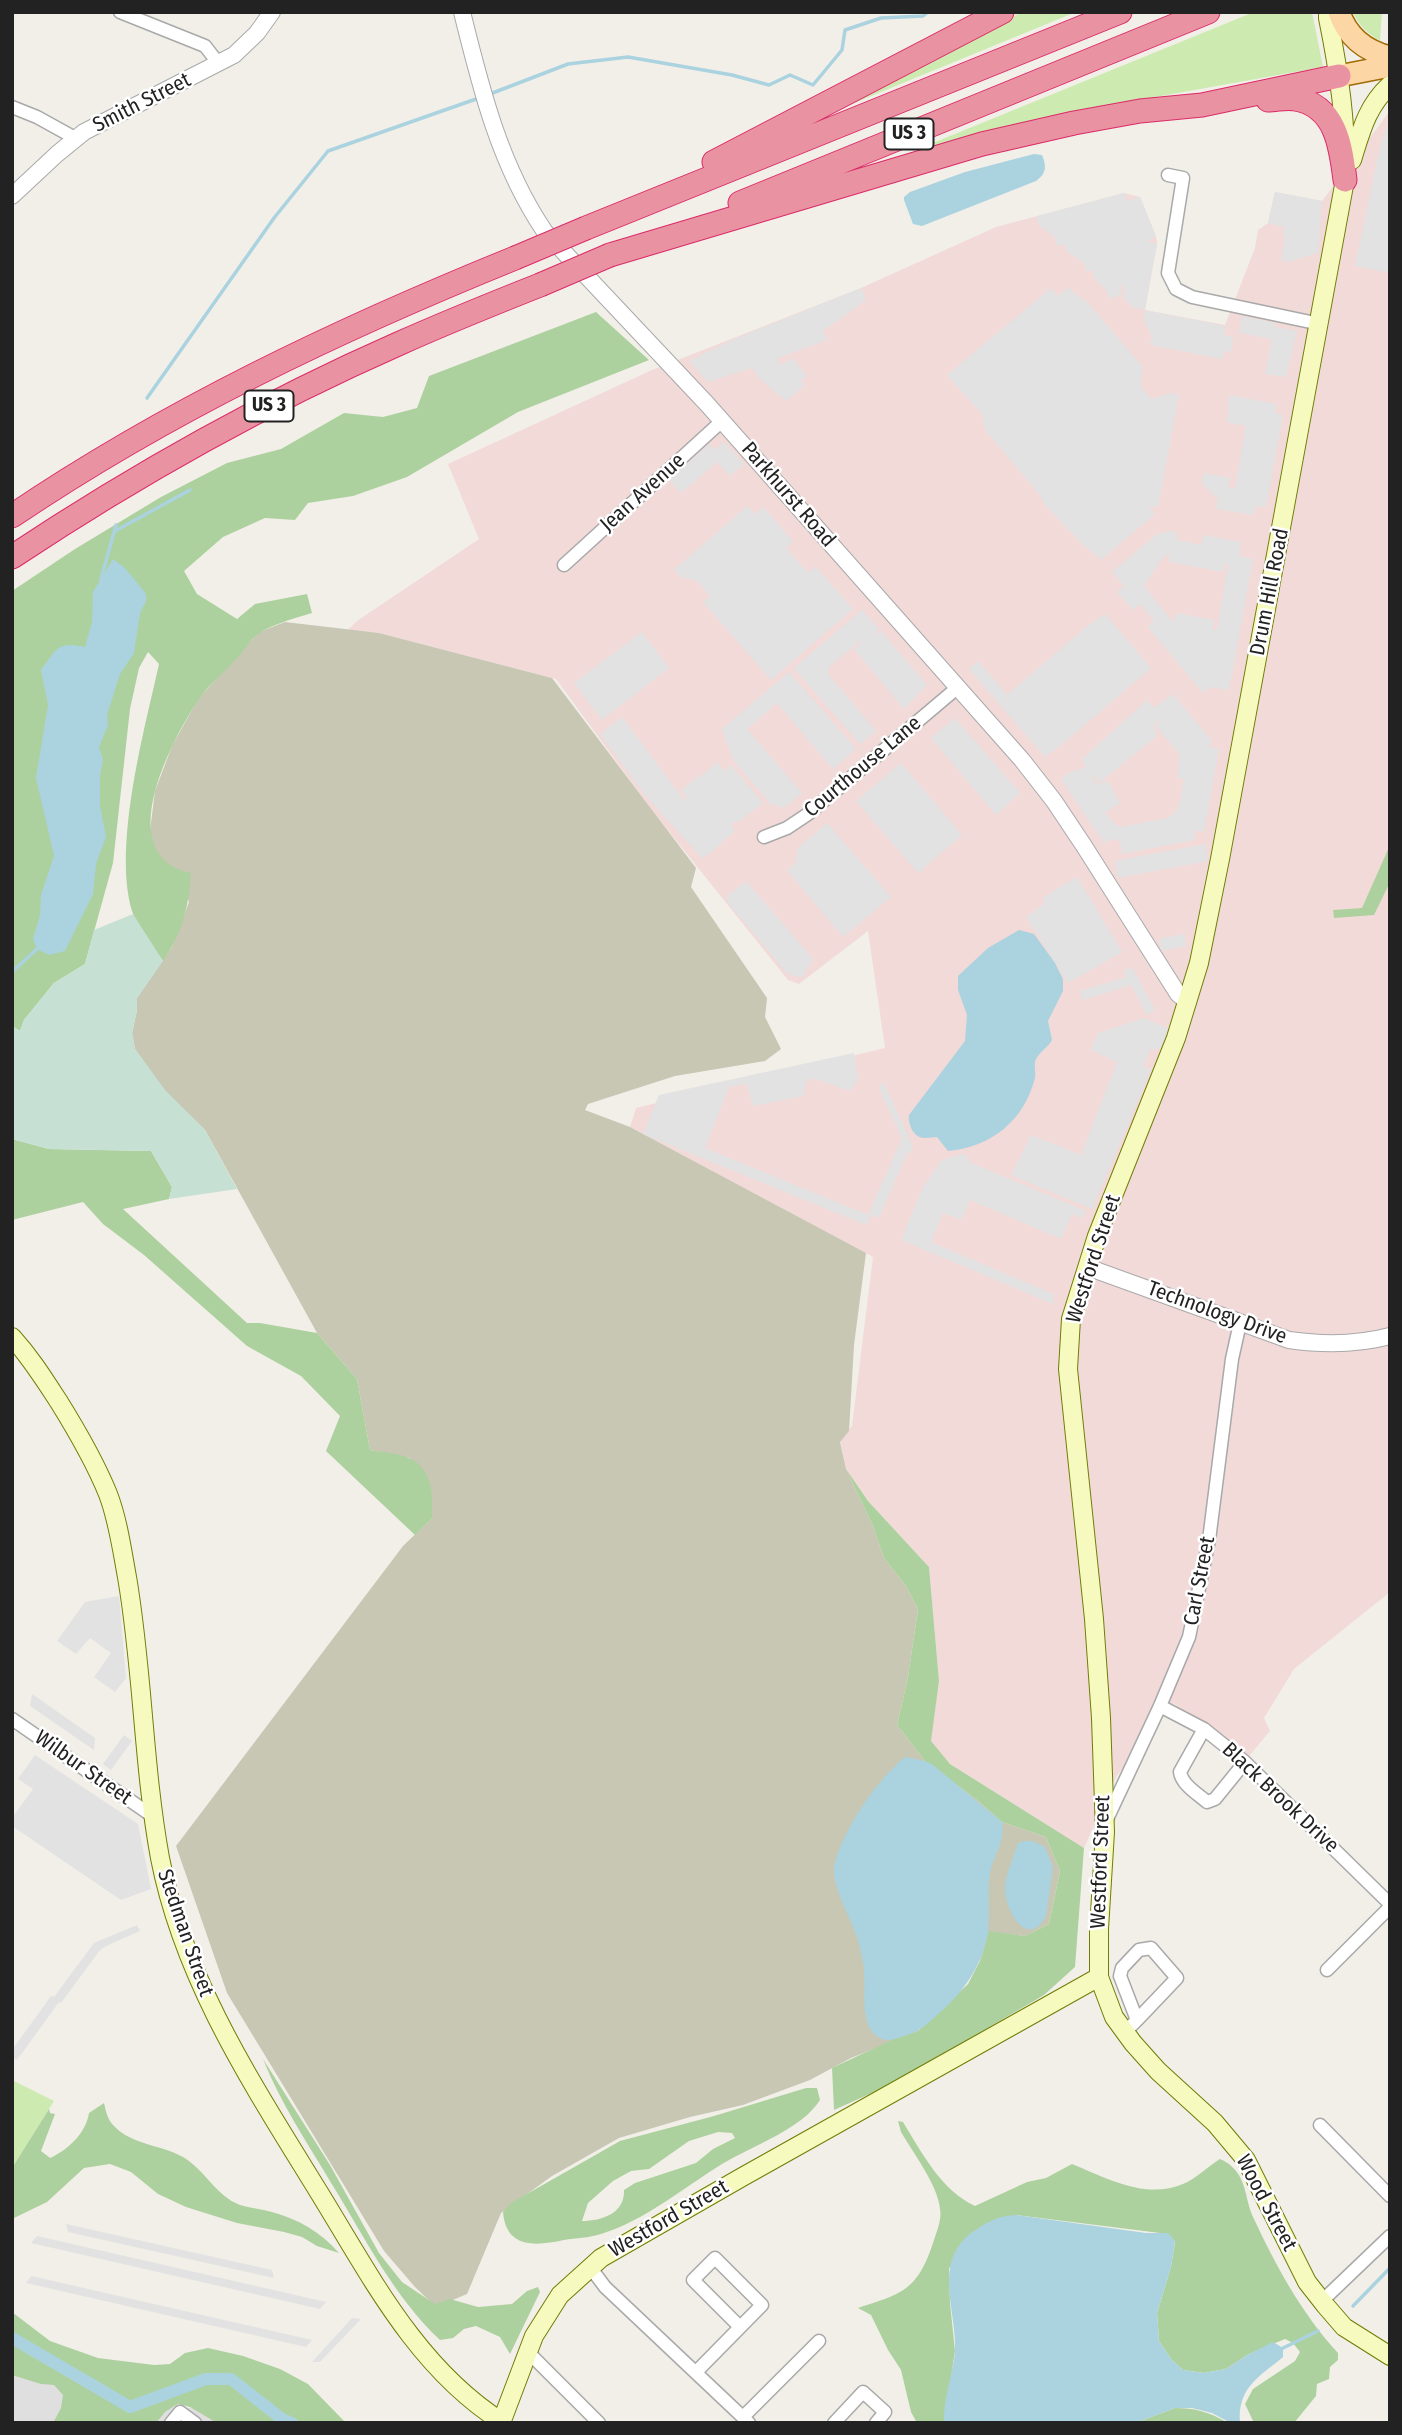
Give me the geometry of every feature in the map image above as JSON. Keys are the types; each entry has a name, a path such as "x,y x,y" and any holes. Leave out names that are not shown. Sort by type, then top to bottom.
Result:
{"highway":[{"path":"586,228 1002,12"},
{"name":"US 3","path":"12,516 128,444 246,379 388,311 1120,12"},
{"name":"US 3","path":"12,557 104,498 249,416 397,344 1208,12"},
{"path":"1226,100 1339,76"},
{"path":"610,255 982,144 1140,111 1226,100 1293,98 1313,105 1327,117 1338,134 1345,180"}],"main road":[{"name":"Drum Hill Road","path":"1328,12 1339,76 1346,145 1345,180"},
{"path":"1339,12 1342,21 1356,40 1371,50 1390,57"},
{"path":"1339,76 1390,66"},
{"name":"Drum Hill Road","path":"1188,1002 1199,963 1345,180 1365,118 1373,102 1390,85"},
{"name":"Westford Street","path":"501,2422 534,2336 560,2295 601,2258 1099,1978 1105,1823 1094,1619 1068,1369 1071,1320 1097,1236 1188,1002"},
{"name":"Stedman Street","path":"12,1338 39,1369 78,1432 108,1494 120,1541 136,1628 154,1817 161,1860 172,1906 208,2001 259,2094 395,2315 423,2354 455,2387 501,2422"},
{"name":"Wood Street","path":"1099,1978 1114,2017 1131,2026 1158,2071 1215,2123 1246,2160 1307,2282 1344,2327 1390,2356"}],"street":[{"path":"120,12 205,46 219,64"},
{"name":"Smith Street","path":"12,196 75,138 119,112 219,64 246,45 272,12"},
{"name":"Parkhurst Road","path":"462,12 486,103 513,176 530,210 545,232 722,421 1022,760 1054,802 1178,994 1188,1002"},
{"path":"12,107 75,138"},
{"path":"1168,175 1183,178 1168,273 1176,289 1192,298 1320,324"},
{"name":"Jean Avenue","path":"564,565 722,421"},
{"name":"Courthouse Lane","path":"764,838 787,828 808,814 957,688"},
{"path":"1156,961 1171,975 1179,977 1190,973 1199,963"},
{"name":"Technology Drive","path":"1087,1266 1289,1340 1347,1344 1390,1336"},
{"name":"Carl Street","path":"1105,1823 1189,1637 1210,1532 1232,1359 1240,1323"},
{"name":"Black Brook Drive","path":"1160,1706 1204,1729 1245,1762 1390,1905"},
{"name":"Wilbur Street","path":"12,1719 154,1817"},
{"path":"1204,1729 1180,1772 1190,1788 1208,1802 1215,1799 1245,1762"},
{"path":"1326,1970 1390,1905"},
{"path":"1152,1948 1177,1978 1131,2026 1120,1976 1122,1968 1139,1950 1152,1948"},
{"path":"1320,2125 1390,2196"},
{"path":"1322,2301 1390,2236"},
{"path":"696,2372 762,2305 715,2258 693,2280 740,2327"},
{"path":"590,2267 605,2287 746,2420 819,2341"},
{"path":"528,2353 599,2423"},
{"path":"834,2423 863,2392 886,2412 876,2423"},
{"path":"171,2423 180,2412 195,2423"}],"shaded area":[{"path":"1390,111 1390,1592 1294,1669 1264,1718 1270,1731 1249,1756 1173,1703 1116,1777 1084,1848 950,1764 930,1741 939,1681 929,1567 868,1501 846,1469 840,1441 852,1426 873,1257 630,1127 636,1108 885,1048 868,931 799,984 788,980 654,813 556,679 379,633 348,630 357,621 479,539 448,464 652,370 861,288 996,227 1124,193 1140,197 1157,244 1145,310 1225,325 1255,248 1258,230 1268,223 1275,192 1322,201"},
{"path":"1390,118 1390,273 1355,266 1380,147"},
{"path":"1275,192 1322,201 1318,253 1288,262 1281,260 1284,227 1268,223"},
{"path":"1124,193 1127,201 1140,197 1156,236 1147,241 1157,244 1145,309 1133,308 1123,297 1123,284 1120,287 1122,294 1109,299 1092,270 1087,272 1083,262 1067,252 1064,244 1057,246 1054,236 1039,226 1037,216"},
{"path":"1069,287 1088,303 1142,366 1141,387 1151,399 1171,393 1179,395 1158,507 1149,506 1155,514 1101,560 1046,506 985,430 982,414 947,375 1051,288 1057,296"},
{"path":"861,288 866,300 823,331 827,340 776,359 782,365 792,358 807,376 801,381 804,386 786,401 759,378 752,368 708,382 689,361 732,340"},
{"path":"1145,310 1225,326 1224,335 1233,337 1231,352 1224,351 1222,359 1150,345 1152,337 1144,320"},
{"path":"1242,316 1297,331 1286,377 1265,374 1272,339 1239,333"},
{"path":"1229,395 1276,404 1275,413 1283,415 1266,507 1256,506 1253,515 1216,509 1218,499 1201,483 1204,473 1230,478 1228,487 1235,488 1246,426 1227,422"},
{"path":"724,442 744,464 730,476 717,462 681,493 669,480 709,444 714,450"},
{"path":"747,506 755,514 763,507 793,541 786,548 808,573 816,567 853,609 771,680 703,602 710,596 697,581 681,577 674,570"},
{"path":"1177,532 1177,540 1201,545 1203,535 1241,542 1239,556 1253,559 1229,690 1210,687 1203,693 1148,627 1154,621 1140,604 1133,610 1117,592 1124,586 1112,572 1157,534","holes":["1169,553 1169,562 1223,572 1225,563 1228,564 1217,630 1212,629 1214,620 1176,613 1173,622 1144,586 1161,560"]},
{"path":"862,610 879,629 874,636 881,631 927,685 904,709 854,649 860,641 829,667 828,674 876,731 860,744 794,668"},
{"path":"1105,614 1151,668 1045,757 969,669 978,661 1007,695"},
{"path":"285,622 379,633 552,678 696,868 691,887 767,998 765,1017 781,1049 765,1061 675,1076 588,1104 585,1110 630,1127 866,1253 854,1345 849,1431 840,1442 846,1469 873,1526 884,1558 906,1586 918,1609 908,1677 897,1725 925,1761 1002,1822 1046,1837 1060,1871 1049,1924 1025,1936 988,1932 981,1959 918,2031 851,2058 810,2080 743,2105 619,2138 552,2176 501,2213 467,2294 436,2307 384,2251 227,1993 176,1846 403,1546 432,1518 410,1458 370,1450 357,1379 317,1333 205,1130 164,1090 135,1049 132,1033 137,998 172,947 189,902 178,870 158,855 152,843 150,831 155,791 172,746 198,699 259,632"},
{"path":"642,632 669,668 602,720 574,683"},
{"path":"789,672 856,749 833,769 777,703 747,729 802,793 784,808 771,804 733,760 722,729"},
{"path":"1173,694 1212,741 1208,747 1219,749 1204,832 1195,830 1194,840 1122,854 1120,841 1111,839 1104,843 1061,779 1068,773 1086,767 1082,759 1147,700 1154,708","holes":["1163,718 1156,726 1180,755 1177,778 1184,779 1179,806 1175,813 1167,818 1122,827 1116,825 1105,813 1120,803 1107,780 1097,785 1092,777 1099,783 1157,736 1154,725"]},
{"path":"622,717 684,800 687,798 681,790 717,762 724,771 731,765 763,803 740,821 732,823 735,831 703,859 645,795 600,734"},
{"path":"955,718 1020,793 996,815 931,738"},
{"path":"901,763 962,835 918,873 856,801"},
{"path":"827,823 891,897 843,937 787,870 795,864 798,848"},
{"path":"1205,844 1208,861 1118,878 1115,861"},
{"path":"1077,877 1122,952 1068,983 1026,917 1045,903 1042,898"},
{"path":"746,881 813,959 802,977 785,971 727,902 727,896"},
{"path":"133,914 163,961 137,998 132,1033 135,1049 165,1090 205,1130 237,1189 169,1199 172,1187 151,1151 49,1149 12,1139 12,1026 20,1031 24,1020 54,983 85,964 94,930"},
{"path":"1184,934 1186,946 1161,951 1159,939"},
{"path":"1132,967 1155,1010 1147,1015 1131,985 1083,1000 1080,991 1126,977 1124,971"},
{"path":"1144,1018 1167,1028 1167,1033 1161,1048 1150,1050 1143,1066 1151,1070 1092,1209 1011,1175 1031,1135 1081,1155 1117,1062 1091,1050 1098,1033"},
{"path":"854,1053 858,1079 850,1091 812,1078 805,1083 804,1096 753,1106 747,1084 729,1087 705,1148 868,1215 902,1138 879,1089 883,1081 913,1146 910,1154 908,1151 879,1218 871,1215 866,1225 643,1134 659,1095"},
{"path":"964,1153 971,1163 1086,1211 1083,1218 1072,1214 1061,1239 970,1200 961,1220 943,1213 931,1242 1053,1294 1053,1304 901,1240 923,1187 942,1160"},
{"path":"119,1596 126,1678 115,1692 94,1677 111,1653 90,1638 76,1654 57,1641 85,1602"},
{"path":"32,1694 95,1738 94,1750 30,1706"},
{"path":"124,1735 132,1741 111,1770 103,1764"},
{"path":"35,1755 138,1824 151,1889 121,1900 12,1826 12,1818 33,1789 18,1779"},
{"path":"137,1925 140,1931 100,1950 17,2060 12,2057 12,2050 94,1943"},
{"path":"66,2224 272,2270 274,2278 68,2232"},
{"path":"37,2236 326,2302 320,2309 31,2243"},
{"path":"31,2276 312,2340 306,2347 26,2283"},
{"path":"352,2318 361,2319 320,2362 312,2362"},
{"path":"12,2359 89,2406 202,2408 229,2423 12,2423"}],"green space":[{"path":"1022,12 1076,12 847,106 846,103"},
{"path":"1254,12 1312,12 1323,67 1083,110 924,152 923,147"},
{"path":"1353,12 1382,12 1380,41 1364,29"},
{"path":"596,312 649,360 518,412 407,477 353,496 308,503 295,520 265,518 223,537 184,571 197,594 237,619 255,604 307,594 312,613 268,628 252,639 201,696 173,744 154,796 151,822 154,845 167,862 191,873 183,919 163,961 134,917 127,884 128,821 139,754 159,664 148,652 139,668 130,709 113,863 85,964 54,983 24,1020 20,1031 12,1026 12,591 161,497 227,463 281,449 344,413 383,417 417,408 429,376"},
{"path":"1390,845 1390,882 1374,915 1334,918 1333,910 1362,908"},
{"path":"12,1139 49,1149 151,1151 172,1187 169,1199 123,1209 247,1323 317,1333 357,1379 370,1450 405,1456 423,1469 430,1484 432,1518 415,1535 326,1451 340,1416 301,1376 247,1346 144,1255 103,1224 83,1202 12,1220"},
{"path":"846,1469 868,1501 929,1567 939,1681 931,1741 950,1764 1084,1848 1075,1967 1044,1995 894,2083 834,2110 832,2068 894,2039 918,2031 968,1984 981,1959 988,1931 1025,1936 1049,1924 1060,1871 1046,1837 1002,1822 925,1761 897,1725 908,1677 918,1609 906,1586 884,1558 873,1526"},
{"path":"263,2059 330,2165 379,2253 402,2282 435,2304 450,2299 478,2307 512,2304 527,2291 538,2287 540,2292 510,2354 500,2337 476,2326 464,2329 453,2338 440,2340 408,2305 381,2266 295,2124"},
{"path":"12,2080 54,2101 12,2168"},
{"path":"806,2088 817,2088 820,2100 801,2120 789,2128 722,2164 648,2212 617,2228 592,2236 533,2244 516,2239 505,2224 503,2212 511,2203 620,2141","holes":["718,2132 732,2133 735,2138 713,2149 696,2163 635,2183 624,2190 621,2205 611,2214 582,2221 588,2203 613,2181 631,2171 649,2169 689,2141"]},
{"path":"104,2103 111,2122 122,2133 183,2157 232,2201 300,2223 325,2239 339,2253 317,2246 302,2237 237,2223 186,2207 158,2194 131,2172 110,2164 84,2168 47,2202 12,2219 12,2168 49,2109 50,2113 55,2114 41,2151 50,2158 75,2140 89,2113"},
{"path":"898,2121 903,2122 942,2181 975,2206 1027,2182 1046,2178 1072,2164 1112,2181 1155,2190 1188,2182 1220,2159 1226,2162 1240,2177 1252,2214 1291,2289 1338,2353 1338,2360 1330,2367 1329,2379 1317,2384 1316,2396 1294,2423 1254,2423 1245,2404 1253,2389 1295,2361 1300,2352 1293,2343 1285,2339 1249,2354 1226,2369 1204,2373 1183,2370 1171,2359 1159,2341 1157,2313 1171,2267 1175,2242 1168,2234 1016,2215 949,2268 955,2351 944,2423 917,2423 911,2412 901,2370 871,2315 858,2308 908,2287 922,2269 940,2221 935,2190 901,2132"},
{"path":"12,2312 50,2341 98,2358 154,2365 170,2364 185,2353 208,2348 243,2356 280,2369 308,2384 346,2423 217,2423 190,2407 178,2404 165,2412 156,2423 53,2423 61,2408 63,2395 54,2385 12,2375"},
{"path":"1175,2408 1202,2411 1228,2423 1135,2423"}],"water":[{"path":"1034,154 1042,155 1045,167 1044,173 1036,181 922,226 913,224 904,200 910,192 965,172"},
{"path":"113,559 125,568 146,594 146,601 140,613 134,653 120,674 107,715 108,725 99,747 103,760 100,806 106,837 96,864 93,894 65,951 49,955 37,949 33,939 40,915 41,895 54,856 36,778 48,705 41,670 58,648 68,645 85,647 92,622 93,592"},
{"path":"1019,930 1034,934 1063,979 1063,991 1048,1021 1052,1040 1036,1059 1035,1078 1030,1093 1014,1119 1004,1129 978,1144 948,1151 937,1137 917,1136 910,1126 909,1115 965,1041 967,1015 958,990 958,976 988,948"},
{"path":"905,1757 933,1765 1002,1822 1003,1830 990,1873 988,1932 976,1968 955,1998 927,2024 910,2034 887,2040 873,2033 866,2018 861,1955 835,1882 834,1871 840,1848 854,1819 884,1778"},
{"path":"1025,1841 1045,1847 1053,1867 1046,1916 1039,1926 1031,1929 1024,1928 1013,1915 1008,1906 1005,1887 1018,1843"},
{"path":"1016,2215 1146,2233 1168,2233 1175,2241 1171,2267 1157,2313 1159,2341 1171,2359 1183,2370 1204,2373 1226,2369 1273,2342 1283,2348 1283,2357 1258,2377 1246,2392 1240,2411 1240,2423 1192,2408 1175,2408 1135,2423 944,2423 955,2353 949,2286 954,2255 962,2241 982,2226 1000,2217"}],"waterway":[{"path":"490,94 568,64 628,57 732,75 769,85 790,75 813,85 842,50 845,30 881,18 923,16 928,12"},
{"path":"147,398 274,218 328,151 479,98"},
{"path":"115,531 190,490"},
{"path":"101,579 116,525"},
{"path":"12,972 37,949"},
{"path":"1353,2306 1390,2268"},
{"path":"1279,2350 1318,2331"},
{"path":"12,2338 130,2407 206,2379 231,2379 282,2419 292,2423"}]}
